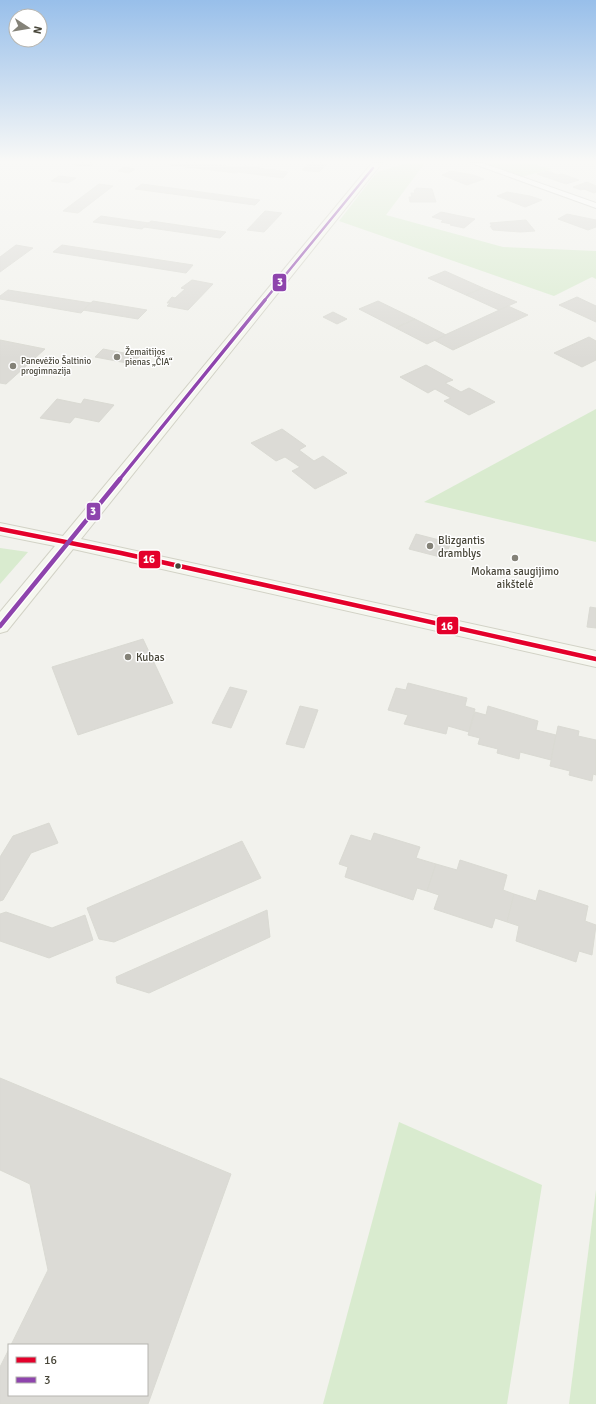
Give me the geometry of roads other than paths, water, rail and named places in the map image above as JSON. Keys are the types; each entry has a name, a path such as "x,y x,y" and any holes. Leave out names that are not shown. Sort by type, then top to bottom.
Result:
{"main road":[{"path":"0,626 324,229"},
{"path":"0,529 68,542 596,659"}],"place":[{"name":"Žemaitijos pienas „ČIA“","path":"117,357"},
{"name":"Panevėžio Šaltinio progimnazija","path":"13,366"},
{"name":"Blizgantis dramblys","path":"430,546"},
{"name":"Mokama saugijimo aikštelė","path":"515,558"},
{"name":"Kubas","path":"128,657"}]}
